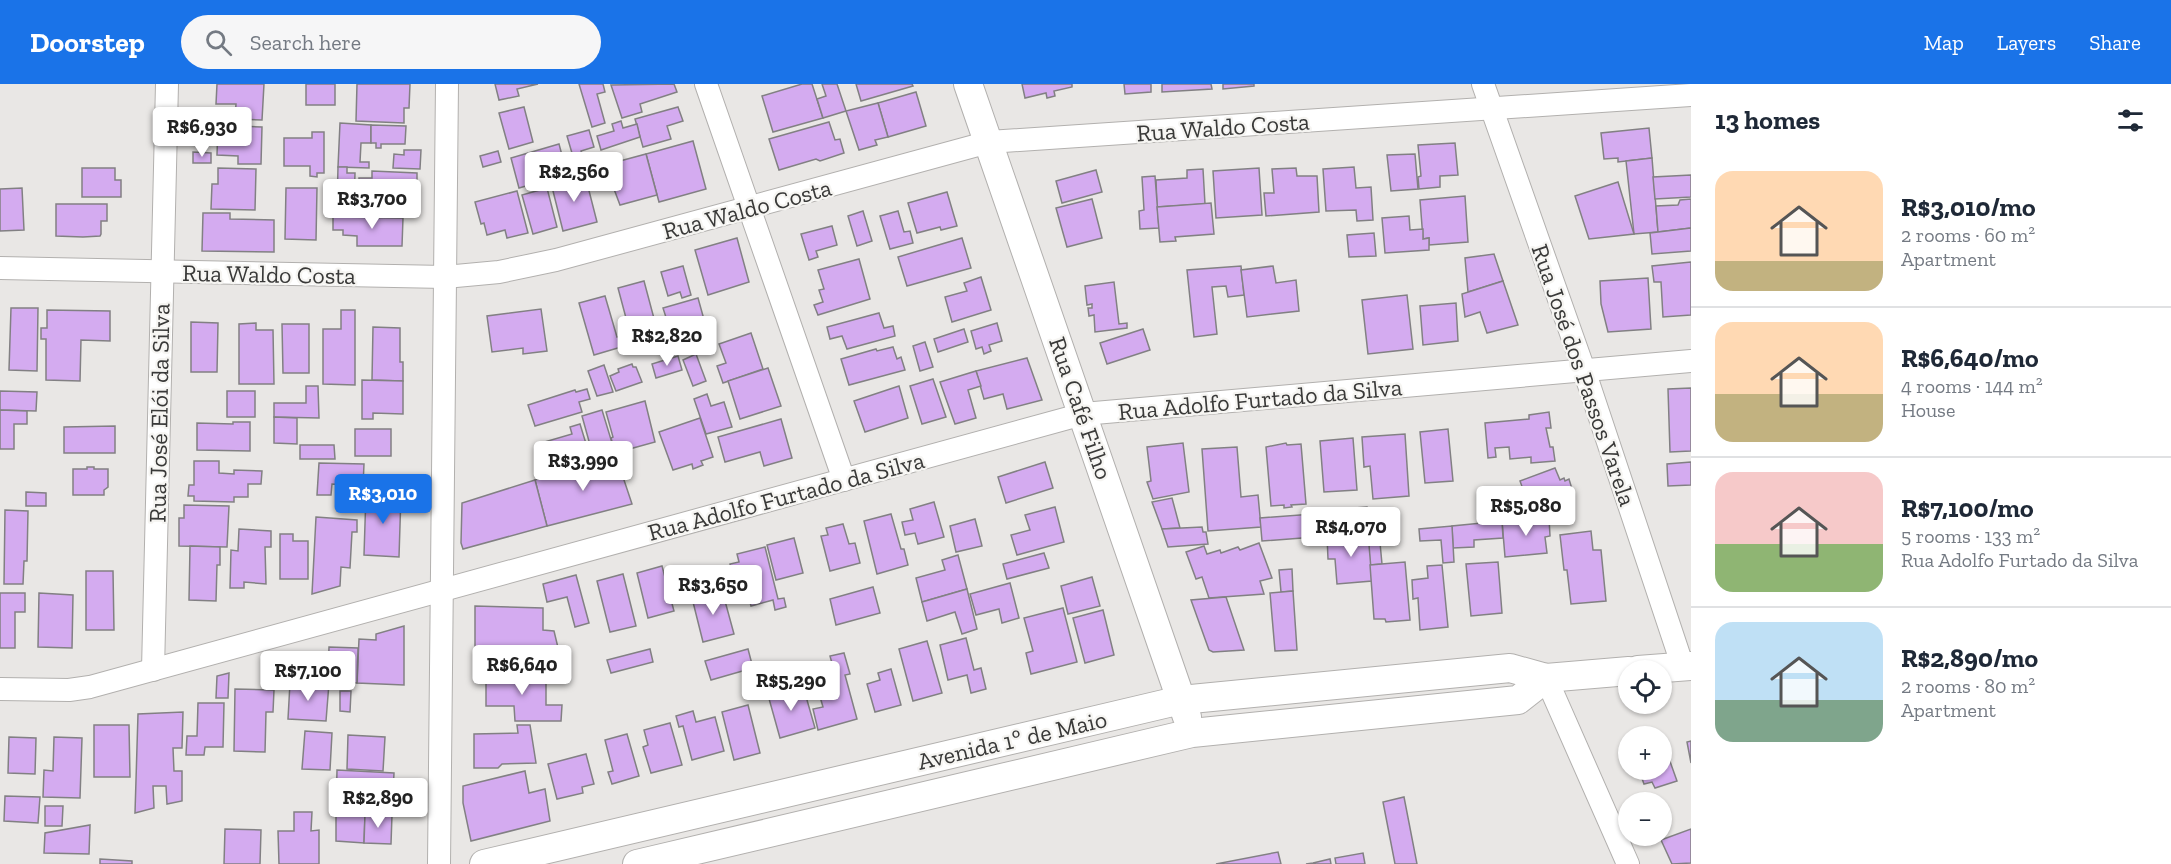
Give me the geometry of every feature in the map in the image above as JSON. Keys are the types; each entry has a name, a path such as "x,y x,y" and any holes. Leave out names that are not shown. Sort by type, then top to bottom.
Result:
{"street":[{"name":"Rua José Elói da Silva","path":"153,670 167,84"},
{"path":"439,864 447,84"},
{"path":"706,84 844,480"},
{"name":"Rua Café Filho","path":"968,84 1192,733"},
{"name":"Rua José dos Passos Varela","path":"1483,84 1687,666"},
{"name":"Rua Waldo Costa","path":"0,268 446,277 499,272 556,260 749,209 988,142 1691,95"},
{"name":"Rua Adolfo Furtado da Silva","path":"0,688 80,688 153,670 1083,414 1691,361"},
{"path":"1672,667 1687,666"},
{"name":"Avenida 1º de Maio","path":"484,864 1181,700 1510,668 1546,678 1618,672"},
{"path":"1546,678 1628,864"},
{"name":"Avenida 1º de Maio","path":"637,864 1192,733 1518,700 1546,678"}],"building":[{"path":"217,84 264,84 262,120 235,119 236,104 216,104"},
{"path":"306,84 335,84 335,105 306,105"},
{"path":"357,84 410,84 409,108 404,108 404,123 356,121"},
{"path":"495,84 538,84 517,89 519,96 499,100"},
{"path":"579,84 603,84 605,92 597,94 605,123 592,127"},
{"path":"674,84 677,92 640,104 642,112 622,118 611,85"},
{"path":"802,84 812,84 823,118 773,132 762,96"},
{"path":"822,84 837,84 846,111 823,118 817,99 826,96"},
{"path":"856,84 912,84 913,86 861,101"},
{"path":"1022,84 1072,84 1072,87 1054,91 1055,96 1047,98 1046,93 1025,98"},
{"path":"1124,84 1151,84 1151,92 1125,94"},
{"path":"1162,84 1211,84 1212,89 1162,92"},
{"path":"1223,84 1254,84 1254,86 1223,89"},
{"path":"916,92 926,126 888,137 878,103"},
{"path":"878,103 888,137 875,140 877,145 859,150 846,111"},
{"path":"524,107 533,142 509,149 499,113"},
{"path":"678,107 683,121 667,126 671,139 643,147 635,119"},
{"path":"621,121 623,128 637,124 640,137 601,150 597,136 614,131 612,124"},
{"path":"829,122 835,140 840,139 844,153 779,170 769,139"},
{"path":"340,123 371,125 371,143 361,143 360,162 369,162 369,168 338,167"},
{"path":"218,125 262,127 261,164 238,164 238,156 217,155"},
{"path":"371,125 406,126 405,144 381,144 381,148 376,148 376,143 371,143"},
{"path":"1649,128 1652,158 1618,162 1618,158 1604,159 1601,133"},
{"path":"589,130 594,147 581,151 583,158 574,160 567,136"},
{"path":"312,132 324,132 324,173 317,173 317,177 310,176 310,166 284,166 284,138 312,138"},
{"path":"693,141 706,189 659,202 646,154"},
{"path":"1455,143 1458,175 1440,176 1440,187 1419,189 1418,177 1421,176 1418,145"},
{"path":"559,144 567,174 519,188 511,158"},
{"path":"404,150 421,150 420,169 393,168 394,154 404,155"},
{"path":"498,151 501,162 483,167 480,156"},
{"path":"193,152 211,153 211,163 193,163"},
{"path":"646,154 657,195 620,205 605,165"},
{"path":"1415,154 1418,189 1391,191 1387,155"},
{"path":"1652,158 1658,232 1634,234 1626,161"},
{"path":"338,167 347,167 347,173 355,173 354,207 337,206"},
{"path":"1354,167 1356,188 1371,187 1373,220 1357,221 1356,210 1326,211 1323,169"},
{"path":"82,168 115,168 115,180 121,180 121,197 82,197"},
{"path":"218,168 256,169 255,210 211,209 212,184 218,184"},
{"path":"1259,168 1262,215 1216,218 1213,171"},
{"path":"1296,168 1297,176 1317,176 1319,212 1266,216 1264,193 1274,193 1272,169"},
{"path":"1203,169 1205,204 1157,207 1156,180 1187,178 1187,170"},
{"path":"1096,170 1102,192 1062,203 1056,181"},
{"path":"372,171 417,173 417,201 373,200 373,196 359,195 359,178 372,178"},
{"path":"585,175 597,222 563,231 551,183"},
{"path":"1691,175 1691,197 1655,199 1653,177"},
{"path":"1155,176 1159,228 1140,229 1139,211 1144,210 1142,177"},
{"path":"1618,182 1634,234 1589,239 1575,196"},
{"path":"22,188 24,230 0,231 0,189"},
{"path":"286,188 317,188 316,240 285,239"},
{"path":"547,188 557,227 533,234 522,195"},
{"path":"517,191 528,233 507,238 505,230 487,235 484,223 481,224 475,202"},
{"path":"947,192 957,226 941,230 940,227 917,233 908,203"},
{"path":"1465,196 1468,242 1429,245 1429,238 1423,239 1420,200"},
{"path":"1092,199 1102,238 1067,247 1056,208"},
{"path":"1691,199 1691,228 1658,232 1656,206 1678,205 1680,200"},
{"path":"1211,203 1214,234 1175,237 1176,241 1160,242 1157,207"},
{"path":"56,204 107,204 107,221 101,221 100,236 56,236"},
{"path":"863,211 872,241 857,246 848,216"},
{"path":"898,211 904,232 910,231 913,243 890,249 880,216"},
{"path":"203,213 230,213 230,219 274,220 274,252 202,251"},
{"path":"1409,216 1410,230 1423,229 1423,239 1429,238 1429,250 1385,253 1382,218"},
{"path":"333,217 403,218 402,246 357,246 357,236 343,235 343,230 333,230"},
{"path":"832,226 837,245 816,251 818,257 809,260 801,234"},
{"path":"1691,228 1691,251 1652,254 1650,233"},
{"path":"1374,233 1376,256 1349,257 1347,235"},
{"path":"737,238 749,282 708,295 695,250"},
{"path":"962,238 971,268 907,286 898,257"},
{"path":"1494,254 1503,281 1468,292 1465,258"},
{"path":"859,259 870,299 818,315 814,305 823,302 819,290 824,289 818,270"},
{"path":"1691,262 1691,315 1663,317 1661,282 1654,282 1652,266"},
{"path":"683,266 691,295 682,298 680,292 668,296 661,272"},
{"path":"1241,266 1244,295 1228,297 1226,286 1212,287 1217,334 1194,337 1187,270"},
{"path":"1273,266 1276,283 1296,280 1299,311 1247,317 1241,270"},
{"path":"981,277 991,310 952,322 945,297 967,291 964,283"},
{"path":"1648,278 1651,329 1608,332 1601,304 1600,281"},
{"path":"644,281 656,326 630,333 618,288"},
{"path":"1503,281 1518,325 1487,333 1480,312 1465,317 1462,294"},
{"path":"1114,282 1119,324 1127,323 1127,328 1095,332 1094,315 1089,316 1088,308 1092,308 1092,304 1087,305 1085,286"},
{"path":"1407,295 1413,349 1368,354 1362,300"},
{"path":"605,296 617,337 625,335 628,345 594,355 579,303"},
{"path":"698,298 710,341 677,352 663,308"},
{"path":"1456,303 1458,341 1423,345 1420,306"},
{"path":"11,308 38,308 37,371 9,370"},
{"path":"541,309 547,351 523,354 523,348 492,352 487,316"},
{"path":"47,310 110,311 110,341 81,340 80,381 46,380 46,339 41,339 41,328 47,328"},
{"path":"341,310 355,310 355,385 323,384 323,329 341,329"},
{"path":"879,313 884,328 893,326 895,336 847,349 842,336 830,339 827,327"},
{"path":"191,322 218,323 217,372 191,372"},
{"path":"256,323 256,330 273,330 274,384 239,384 239,324"},
{"path":"997,323 1002,341 989,345 991,351 984,354 982,347 976,349 971,331"},
{"path":"282,324 309,324 309,373 283,373"},
{"path":"373,327 400,328 400,362 403,362 403,381 372,380"},
{"path":"964,329 968,342 938,352 934,339"},
{"path":"1143,329 1150,350 1107,364 1100,343"},
{"path":"751,333 763,369 723,383 717,366 726,363 719,344"},
{"path":"925,342 933,367 920,371 913,346"},
{"path":"893,347 897,359 901,357 905,370 849,385 841,359 876,349 877,351"},
{"path":"696,354 706,381 693,386 683,360"},
{"path":"678,356 682,370 656,378 652,364"},
{"path":"1027,358 1042,400 1007,409 1003,394 984,399 976,371"},
{"path":"632,364 636,367 642,382 616,391 610,376 619,372 618,369"},
{"path":"604,365 613,392 597,396 588,371"},
{"path":"768,368 781,406 740,419 728,381"},
{"path":"976,371 981,386 968,390 976,418 955,424 940,382"},
{"path":"933,379 946,417 922,424 910,386"},
{"path":"362,380 403,381 403,414 373,413 373,419 362,419"},
{"path":"306,386 318,386 319,418 274,417 274,403 306,403"},
{"path":"899,386 908,418 865,432 854,401"},
{"path":"1691,388 1691,451 1670,452 1668,389"},
{"path":"587,389 590,399 579,402 582,412 535,426 528,405 575,390 576,392"},
{"path":"0,391 37,392 36,411 0,410"},
{"path":"227,391 255,391 255,417 227,417"},
{"path":"707,394 711,406 724,402 732,427 706,434 694,399"},
{"path":"645,401 655,442 615,453 606,412"},
{"path":"0,410 27,411 27,424 14,424 14,449 0,449"},
{"path":"602,410 616,456 595,463 582,416"},
{"path":"1549,412 1551,428 1546,428 1555,461 1531,463 1531,457 1510,459 1509,447 1495,448 1496,457 1488,458 1485,423 1529,419 1529,415"},
{"path":"274,417 297,418 297,444 274,443"},
{"path":"700,418 713,457 701,461 703,465 693,469 692,464 673,470 659,432"},
{"path":"781,419 792,458 764,466 760,452 725,462 718,437"},
{"path":"233,422 250,422 250,451 197,450 197,423 233,424"},
{"path":"580,424 591,460 569,466 567,459 547,465 541,443 572,434 570,427"},
{"path":"115,426 115,453 64,453 64,427"},
{"path":"355,429 391,429 391,456 355,456"},
{"path":"1448,429 1453,481 1425,483 1420,432"},
{"path":"1405,434 1409,496 1373,499 1370,466 1364,467 1362,437"},
{"path":"1353,438 1357,490 1324,492 1320,441"},
{"path":"1183,443 1189,492 1153,499 1147,482 1151,481 1147,447"},
{"path":"1286,443 1287,445 1301,444 1306,504 1284,508 1284,505 1271,506 1266,447"},
{"path":"300,445 334,445 335,459 300,459"},
{"path":"1237,447 1241,497 1258,495 1261,527 1208,531 1202,449"},
{"path":"616,456 632,504 547,526 535,480"},
{"path":"194,461 219,461 219,473 234,474 234,470 262,471 261,484 248,484 248,497 234,497 234,502 194,501 194,496 188,496 189,485 194,485"},
{"path":"1045,462 1053,488 1006,503 998,477"},
{"path":"1691,462 1691,485 1668,486 1667,464"},
{"path":"319,463 364,464 363,486 332,484 331,495 317,495"},
{"path":"87,467 108,469 108,487 104,490 104,495 73,495 73,469 87,469"},
{"path":"1555,468 1560,480 1569,479 1572,489 1568,490 1572,501 1535,514 1531,504 1520,508 1515,495 1524,492 1520,481"},
{"path":"535,480 547,526 463,549 461,543 462,503"},
{"path":"26,492 46,493 46,506 26,506"},
{"path":"366,493 401,494 399,557 364,555"},
{"path":"1172,498 1180,528 1162,529 1152,502"},
{"path":"934,502 944,537 918,544 915,533 905,535 902,522 913,520 910,509"},
{"path":"184,505 229,506 227,547 179,546 179,518 184,518"},
{"path":"1055,507 1064,542 1017,555 1011,535 1030,530 1025,515"},
{"path":"1367,507 1368,533 1315,537 1313,511"},
{"path":"5,510 28,511 27,561 24,561 23,584 4,584"},
{"path":"891,514 908,565 877,574 864,521"},
{"path":"1313,514 1315,537 1262,541 1260,518"},
{"path":"316,517 357,520 357,532 352,532 350,568 341,567 340,586 312,594"},
{"path":"1549,518 1550,536 1545,537 1547,553 1505,557 1502,521"},
{"path":"975,519 982,546 956,552 950,526"},
{"path":"1502,521 1503,538 1474,540 1474,547 1453,548 1452,526"},
{"path":"843,524 849,544 855,543 860,563 830,571 821,536 828,535 826,528"},
{"path":"1452,526 1454,562 1443,563 1441,540 1420,541 1419,529"},
{"path":"1202,527 1203,532 1206,532 1208,544 1168,547 1162,529"},
{"path":"239,529 271,531 271,547 265,547 266,584 244,582 244,588 230,588 231,550 238,551"},
{"path":"1591,531 1593,550 1601,550 1606,601 1571,604 1560,535"},
{"path":"1379,532 1382,564 1370,565 1368,533"},
{"path":"1368,533 1372,581 1337,584 1335,559 1328,559 1327,536"},
{"path":"280,534 293,534 293,541 308,541 308,579 280,579"},
{"path":"794,538 803,573 776,580 767,545"},
{"path":"1259,543 1272,578 1260,581 1264,594 1209,598 1202,577 1196,579 1186,552 1204,546 1207,554 1220,550 1221,553 1238,547 1240,550"},
{"path":"190,546 220,547 216,601 189,600"},
{"path":"765,547 778,599 784,598 786,607 775,610 773,600 751,606 745,582 735,584 730,564 739,562 737,554"},
{"path":"1044,553 1049,568 1007,579 1003,564"},
{"path":"958,555 967,589 922,602 916,578 945,570 942,560"},
{"path":"1405,562 1410,620 1386,622 1385,619 1374,619 1370,565"},
{"path":"1498,562 1502,613 1471,616 1466,564"},
{"path":"1442,565 1448,627 1420,630 1418,598 1413,599 1412,580 1428,578 1427,566"},
{"path":"662,566 674,611 648,618 637,573"},
{"path":"1292,569 1293,591 1281,592 1279,570"},
{"path":"86,571 113,571 114,630 86,630"},
{"path":"623,574 636,626 610,632 597,581"},
{"path":"576,575 589,623 575,627 567,597 547,602 543,584"},
{"path":"1092,577 1100,606 1068,614 1061,586"},
{"path":"1010,583 1019,618 1002,623 999,609 976,615 970,594"},
{"path":"873,587 880,613 836,625 830,599"},
{"path":"967,589 977,629 962,634 955,612 927,621 922,602"},
{"path":"722,590 734,634 703,642 692,598"},
{"path":"1293,591 1297,650 1275,651 1270,593"},
{"path":"0,593 25,593 25,612 15,612 15,648 0,648"},
{"path":"39,593 73,595 72,648 38,647"},
{"path":"1226,597 1244,650 1213,652 1209,650 1191,600"},
{"path":"475,606 543,608 543,630 554,631 561,660 532,659 533,648 496,648 495,658 475,658"},
{"path":"1063,608 1077,662 1031,674 1026,653 1033,651 1024,618"},
{"path":"1103,610 1114,655 1085,663 1073,618"},
{"path":"404,626 404,685 357,683 359,639 376,640 376,634"},
{"path":"966,638 974,670 981,668 986,689 971,693 967,675 948,680 940,645"},
{"path":"927,641 942,693 913,701 899,649"},
{"path":"329,647 358,648 357,683 328,681"},
{"path":"650,649 653,662 611,673 607,660"},
{"path":"748,649 753,668 711,680 705,661"},
{"path":"844,653 850,674 845,675 857,719 818,730 813,709 823,707 816,683 836,678 830,656"},
{"path":"891,669 901,705 875,712 867,684 880,680 878,673"},
{"path":"546,672 546,705 562,705 561,721 515,721 514,706 486,706 486,673"},
{"path":"229,673 228,698 216,698 217,676"},
{"path":"290,683 317,685 317,683 329,683 326,721 288,719"},
{"path":"803,686 815,728 780,738 768,695"},
{"path":"235,689 274,690 273,712 266,712 265,752 234,751"},
{"path":"340,691 351,691 350,712 340,711"},
{"path":"198,703 224,703 223,747 205,747 204,755 186,755 187,736 197,736"},
{"path":"748,705 760,753 734,760 722,712"},
{"path":"693,711 696,722 715,717 724,751 692,760 683,726 679,727 676,716"},
{"path":"183,712 182,748 173,748 174,771 182,771 182,801 167,804 166,786 153,786 154,808 135,813 138,714"},
{"path":"670,723 682,765 651,773 643,747 648,745 644,730"},
{"path":"94,725 129,725 130,777 94,777"},
{"path":"517,725 530,725 536,763 502,764 498,768 474,768 474,734 518,733"},
{"path":"305,731 332,733 330,770 302,769"},
{"path":"627,734 639,776 612,784 608,772 613,771 605,740"},
{"path":"348,735 385,737 383,771 347,769"},
{"path":"9,737 36,738 35,774 8,773"},
{"path":"54,737 82,738 80,798 43,797 44,770 53,771"},
{"path":"1691,741 1691,763 1687,742"},
{"path":"586,754 594,784 582,787 583,793 557,799 548,764"},
{"path":"1672,767 1677,781 1655,788 1652,782 1644,784 1643,780 1672,780"},
{"path":"337,770 394,773 392,815 336,813"},
{"path":"525,771 529,793 545,789 550,821 471,841 463,803 463,786"},
{"path":"5,796 40,797 38,823 4,821"},
{"path":"1404,797 1417,864 1395,864 1383,802"},
{"path":"45,806 63,806 62,826 45,826"},
{"path":"294,812 312,812 311,831 319,830 319,864 279,864 278,831 294,831"},
{"path":"336,813 365,814 364,843 336,841"},
{"path":"365,814 392,815 391,844 364,843"},
{"path":"90,825 89,854 44,853 45,833"},
{"path":"225,829 261,830 260,864 224,864"},
{"path":"1691,829 1691,863 1672,864 1664,846 1672,846 1672,836"},
{"path":"1278,852 1281,864 1216,864"},
{"path":"1363,853 1365,864 1336,864 1335,858"},
{"path":"100,859 132,861 132,864 100,864"},
{"path":"1330,859 1331,864 1306,864 1313,863"}]}
